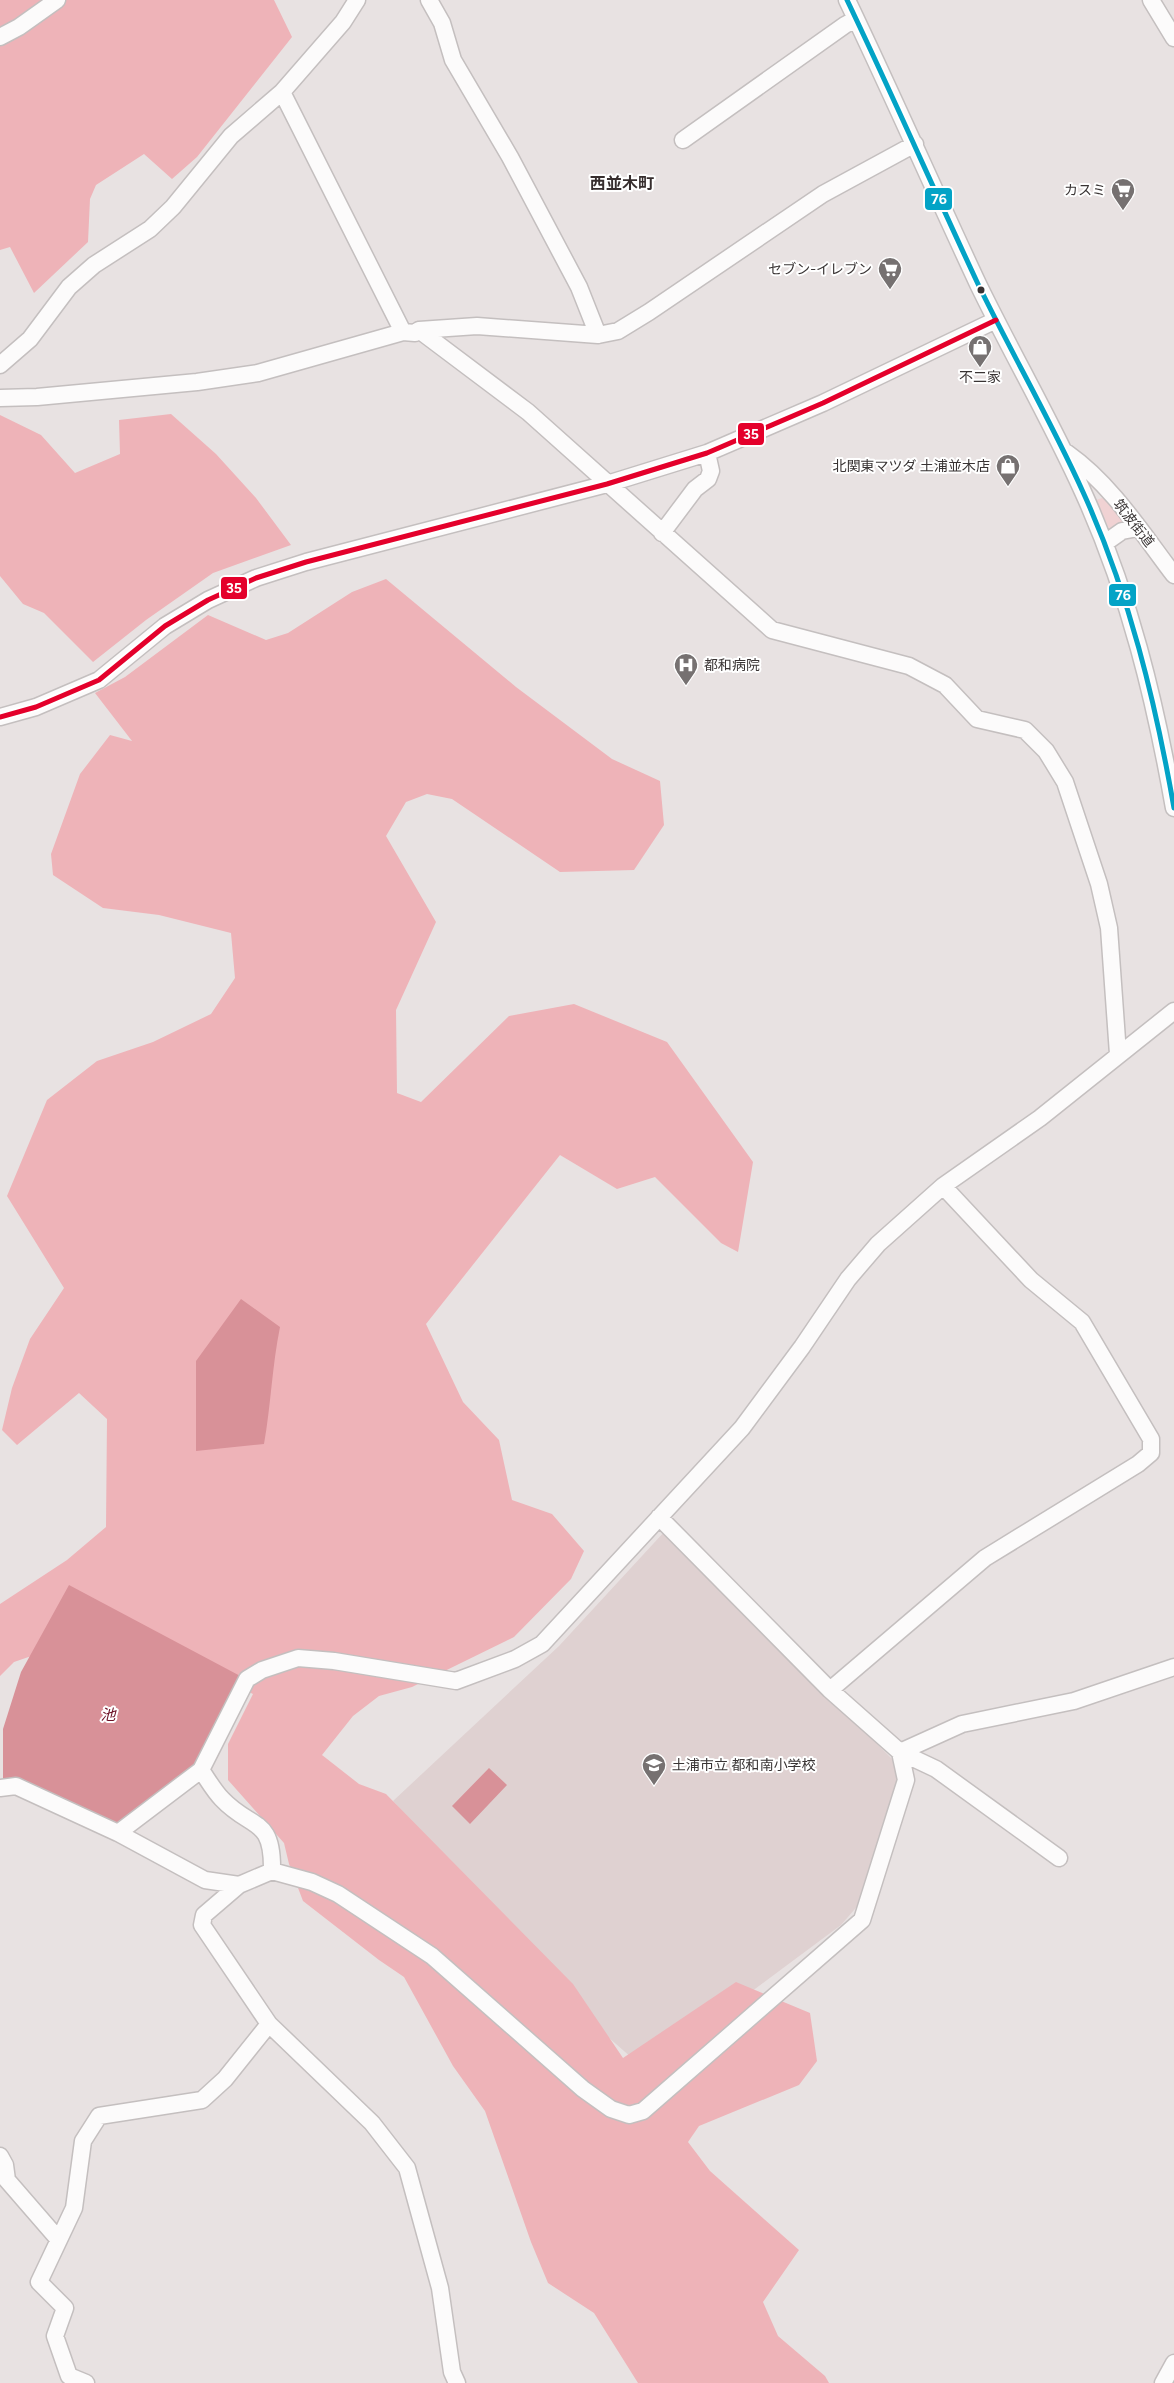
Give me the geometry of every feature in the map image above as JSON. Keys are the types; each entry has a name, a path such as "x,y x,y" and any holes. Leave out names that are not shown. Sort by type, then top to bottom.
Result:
{"street":[{"path":"0,37 19,28 58,0"},
{"path":"0,365 30,339 69,287 94,265 150,229 173,207 230,136 282,92 343,22 357,0"},
{"path":"430,0 442,24 453,60 510,157 574,278 598,335"},
{"name":"筑波街道","path":"847,0 996,320 1084,492 1105,543 1145,669 1155,707 1174,808"},
{"path":"1151,0 1174,38"},
{"path":"683,140 856,19"},
{"path":"282,92 411,331 528,412 772,630 909,666 945,685 977,719 1026,730 1046,751 1066,782 1098,884 1109,928 1118,1054"},
{"path":"0,398 37,397 187,383 258,373 411,331 477,326 598,335 618,331 823,194 915,144"},
{"path":"0,717 36,707 99,680 165,626 208,600 256,578 306,562 607,484 707,453 823,403 996,320"},
{"path":"1064,451 1108,492"},
{"path":"662,533 695,489 708,479 711,471 707,453"},
{"name":"筑波街道","path":"1084,492 1099,489 1108,492 1174,575"},
{"path":"1105,543 1122,531 1138,528"},
{"path":"118,1833 201,1770 247,1679 262,1670 298,1658 334,1661 456,1681 515,1659 542,1644 742,1428 854,1272 878,1244 944,1186 1040,1118 1174,1011"},
{"path":"830,1690 985,1558 1138,1464 1151,1452 1151,1439 1082,1322 1031,1280 944,1186"},
{"path":"660,1517 830,1690 900,1752 936,1768 1059,1858"},
{"path":"900,1752 962,1724 1074,1701 1174,1666"},
{"path":"457,2383 452,2372 440,2288 407,2168 372,2123 269,2024 202,1925 204,1915 239,1885 272,1871 312,1882 338,1894 432,1956 583,2089 611,2109 629,2115 643,2111 862,1920 906,1780 900,1752"},
{"path":"201,1770 222,1800 266,1831 272,1854 272,1871"},
{"path":"0,1788 16,1786 118,1833 205,1880 239,1885"},
{"path":"86,2383 65,2380 55,2336 65,2308 40,2282 74,2208 83,2142 99,2116 202,2100 225,2079 269,2024"},
{"path":"0,2156 7,2180 58,2240"}],"shaded area":[{"path":"0,0 274,0 292,37 197,157 172,179 144,154 96,185 90,199 88,242 34,293 10,247 0,250"},
{"path":"171,414 216,454 256,498 291,545 213,573 146,620 93,662 44,613 23,604 0,576 0,415 41,435 75,473 120,454 119,420"},
{"path":"1102,498 1129,524 1111,533 1096,500"},
{"path":"386,579 516,687 612,759 660,781 664,825 634,870 560,872 452,799 427,794 406,802 386,836 436,922 396,1010 397,1093 421,1102 509,1016 574,1004 667,1042 753,1162 738,1252 721,1243 655,1177 617,1189 560,1155 426,1324 463,1402 499,1440 512,1500 552,1514 584,1551 571,1579 514,1637 412,1687 379,1696 353,1716 322,1755 359,1784 386,1794 573,1984 623,2058 736,1982 810,2013 817,2061 799,2085 699,2126 688,2142 710,2171 799,2250 763,2302 778,2336 825,2376 829,2383 638,2383 594,2313 548,2283 531,2242 485,2111 453,2066 404,1977 303,1901 289,1864 284,1843 228,1780 228,1744 253,1694 188,1662 81,1639 14,1662 0,1676 0,1604 67,1560 106,1527 107,1419 79,1393 17,1445 2,1430 12,1388 30,1339 64,1288 7,1196 47,1100 97,1061 153,1042 211,1014 235,978 231,933 159,915 103,908 53,875 51,854 80,774 110,735 132,741 95,693 125,677 208,615 266,640 288,633 352,592"},
{"name":"土浦市立 都和南小学校","path":"665,1531 903,1770 861,1902 841,1925 658,2061 632,2058 584,2016 393,1801 559,1646"}],"water":[{"path":"241,1299 280,1327 264,1444 196,1451 196,1361"},
{"name":"池","path":"69,1585 244,1678 198,1768 118,1829 3,1783 3,1729 21,1672"},
{"path":"489,1768 507,1785 470,1824 452,1806"}],"transit line":[{"name":"76","path":"847,0 978,284 1058,439 1099,530 1114,569 1139,647 1167,768 1174,808"},
{"name":"35","path":"0,717 36,707 99,680 165,626 208,600 256,578 306,562 607,484 707,453 823,403 996,320"}],"place":[{"name":"カスミ","path":"1123,211"},
{"name":"セブン-イレブン","path":"890,290"},
{"name":"不二家","path":"980,368"},
{"name":"北関東マツダ 土浦並木店","path":"1008,487"},
{"name":"都和病院","path":"686,686"},
{"name":"土浦市立 都和南小学校","path":"654,1786"}],"district":[{"name":"西並木町","path":"622,183"}]}
